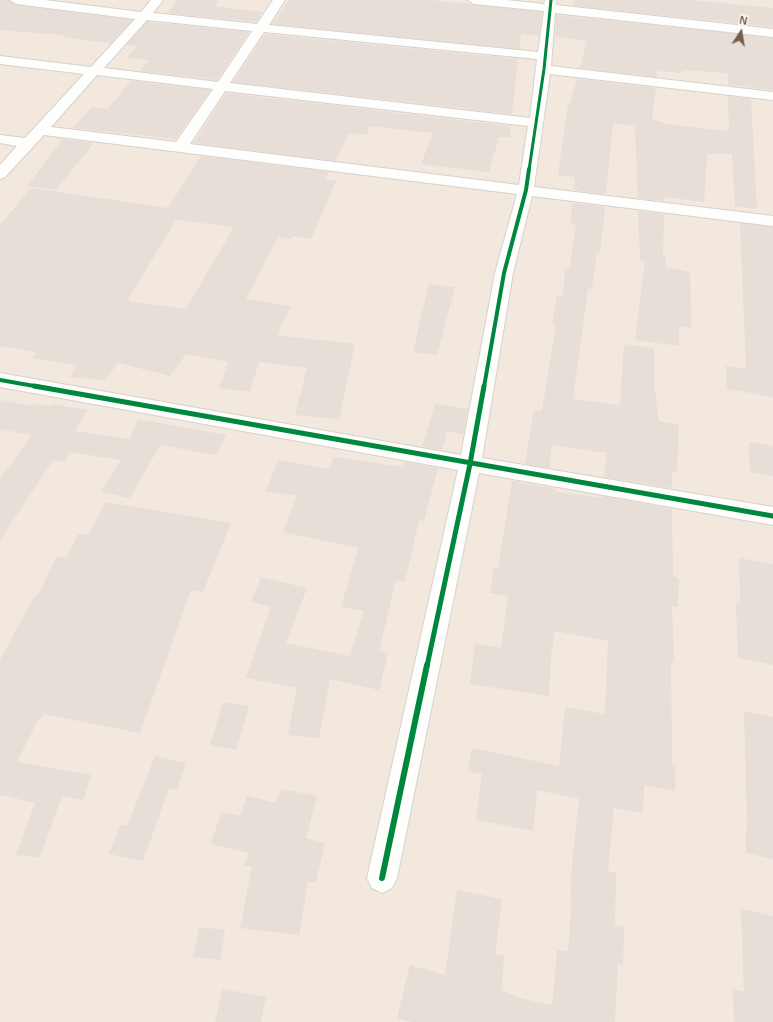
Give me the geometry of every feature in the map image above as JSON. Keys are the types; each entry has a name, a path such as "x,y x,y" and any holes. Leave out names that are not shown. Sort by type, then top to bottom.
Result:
{"street":[{"path":"16,0 144,16 261,28 544,63 773,96"},
{"path":"0,174 95,72 157,0"},
{"path":"180,148 279,0"},
{"path":"474,0 551,4 773,33"},
{"path":"382,878 470,464 504,273 526,190 551,4"},
{"path":"0,60 95,72 223,85 536,123"},
{"path":"40,130 773,221"},
{"path":"0,140 28,143"},
{"path":"0,380 470,464 773,516"}],"shaded area":[{"path":"0,0 773,0 773,1022 0,1022"}],"building":[{"path":"0,0 9,0 16,5 132,20 111,43 62,37 65,35 0,30"},
{"path":"178,0 219,0 214,6 263,12 256,22 167,13"},
{"path":"289,0 431,0 542,12 539,35 521,34 519,49 272,24"},
{"path":"575,0 690,0 773,8 773,27 574,6"},
{"path":"556,15 773,38 773,90 728,85 728,73 682,70 682,73 657,71 657,77 580,68 587,41 555,36"},
{"path":"147,22 249,32 217,80 140,71 149,60 127,58 137,46 126,45"},
{"path":"265,34 518,59 512,114 233,82"},
{"path":"577,79 656,88 652,120 663,122 663,124 729,131 728,96 751,99 757,209 735,206 732,154 707,154 704,202 664,197 664,201 638,198 635,125 613,124 606,194 574,190 575,177 558,175 568,104 570,104"},
{"path":"131,81 210,90 176,139 73,128 92,107 108,109"},
{"path":"226,93 511,126 510,137 499,137 489,172 421,164 433,133 370,126 367,135 349,133 335,161 194,143"},
{"path":"63,139 94,143 56,190 27,186"},
{"path":"201,156 329,172 325,180 336,181 311,239 293,236 292,239 278,237 246,299 291,306 277,335 355,344 339,419 295,415 307,368 259,362 250,392 219,388 228,362 186,354 170,376 118,363 105,380 70,377 77,365 32,358 36,352 0,346 0,225 31,188 168,208","holes":["176,220 234,227 186,309 127,301"]},
{"path":"572,203 605,207 600,253 597,253 592,289 588,289 573,399 620,405 624,344 654,349 654,384 659,421 679,425 677,473 672,472 672,488 604,477 607,453 552,445 549,468 525,464 534,410 542,411 556,324 552,323 557,296 563,297 565,269 569,269 576,225 571,224"},
{"path":"638,211 664,214 663,255 665,255 666,267 690,272 691,328 679,326 679,346 635,340 645,261 640,260"},
{"path":"740,223 773,227 773,397 727,389 726,366 746,369"},
{"path":"429,284 455,287 437,355 413,352"},
{"path":"0,400 33,406 35,404 51,406 52,404 87,410 75,431 130,439 138,419 226,435 216,455 160,445 130,498 101,492 121,460 70,452 64,462 53,460 0,540 0,479 32,435 0,429"},
{"path":"435,404 468,409 463,434 447,431 442,450 422,447"},
{"path":"749,442 773,446 773,476 750,472"},
{"path":"333,457 403,467 404,462 438,468 424,521 419,520 405,582 396,580 379,651 388,653 379,690 330,679 319,738 288,735 297,688 246,678 271,607 251,602 261,577 307,588 286,643 350,656 364,611 341,607 358,548 283,532 297,496 266,491 278,460 329,469"},
{"path":"512,481 556,489 556,492 602,498 602,496 672,509 673,576 679,579 678,607 672,606 674,662 671,662 672,765 675,766 675,791 644,785 643,813 614,808 608,871 616,873 615,925 624,927 623,966 618,964 615,1022 411,1022 397,1018 410,965 445,975 457,890 502,899 495,954 504,956 502,990 519,998 552,1005 557,950 568,952 572,897 570,897 572,864 579,799 537,790 533,831 476,820 482,774 468,771 472,748 559,766 565,707 605,714 608,641 555,631 551,655 549,696 470,684 475,644 501,648 508,596 490,593 494,567 498,568"},
{"path":"106,502 231,523 203,592 191,590 140,733 44,714 41,719 39,718 17,762 92,775 83,800 62,796 40,857 16,855 35,803 1,795 0,797 0,660 35,595 38,595 57,556 66,558 78,534 88,535"},
{"path":"739,558 773,564 773,665 738,658 736,603 740,603"},
{"path":"223,702 249,706 236,750 210,745"},
{"path":"744,711 773,717 773,859 746,853 747,826"},
{"path":"155,756 186,763 177,790 169,788 143,861 109,854 121,824 127,826"},
{"path":"281,789 317,796 306,838 325,843 316,883 308,881 299,935 240,928 252,867 244,865 249,853 211,844 221,812 240,816 247,796 276,803"},
{"path":"741,909 773,916 773,1022 734,1022 733,989 744,992"},
{"path":"199,928 225,929 220,960 193,957"},
{"path":"223,989 266,997 261,1022 215,1022"}],"cycle path":[{"path":"382,878 470,464 504,273 526,190 544,69 544,56 551,0"},
{"path":"0,380 470,464 773,516"}]}
